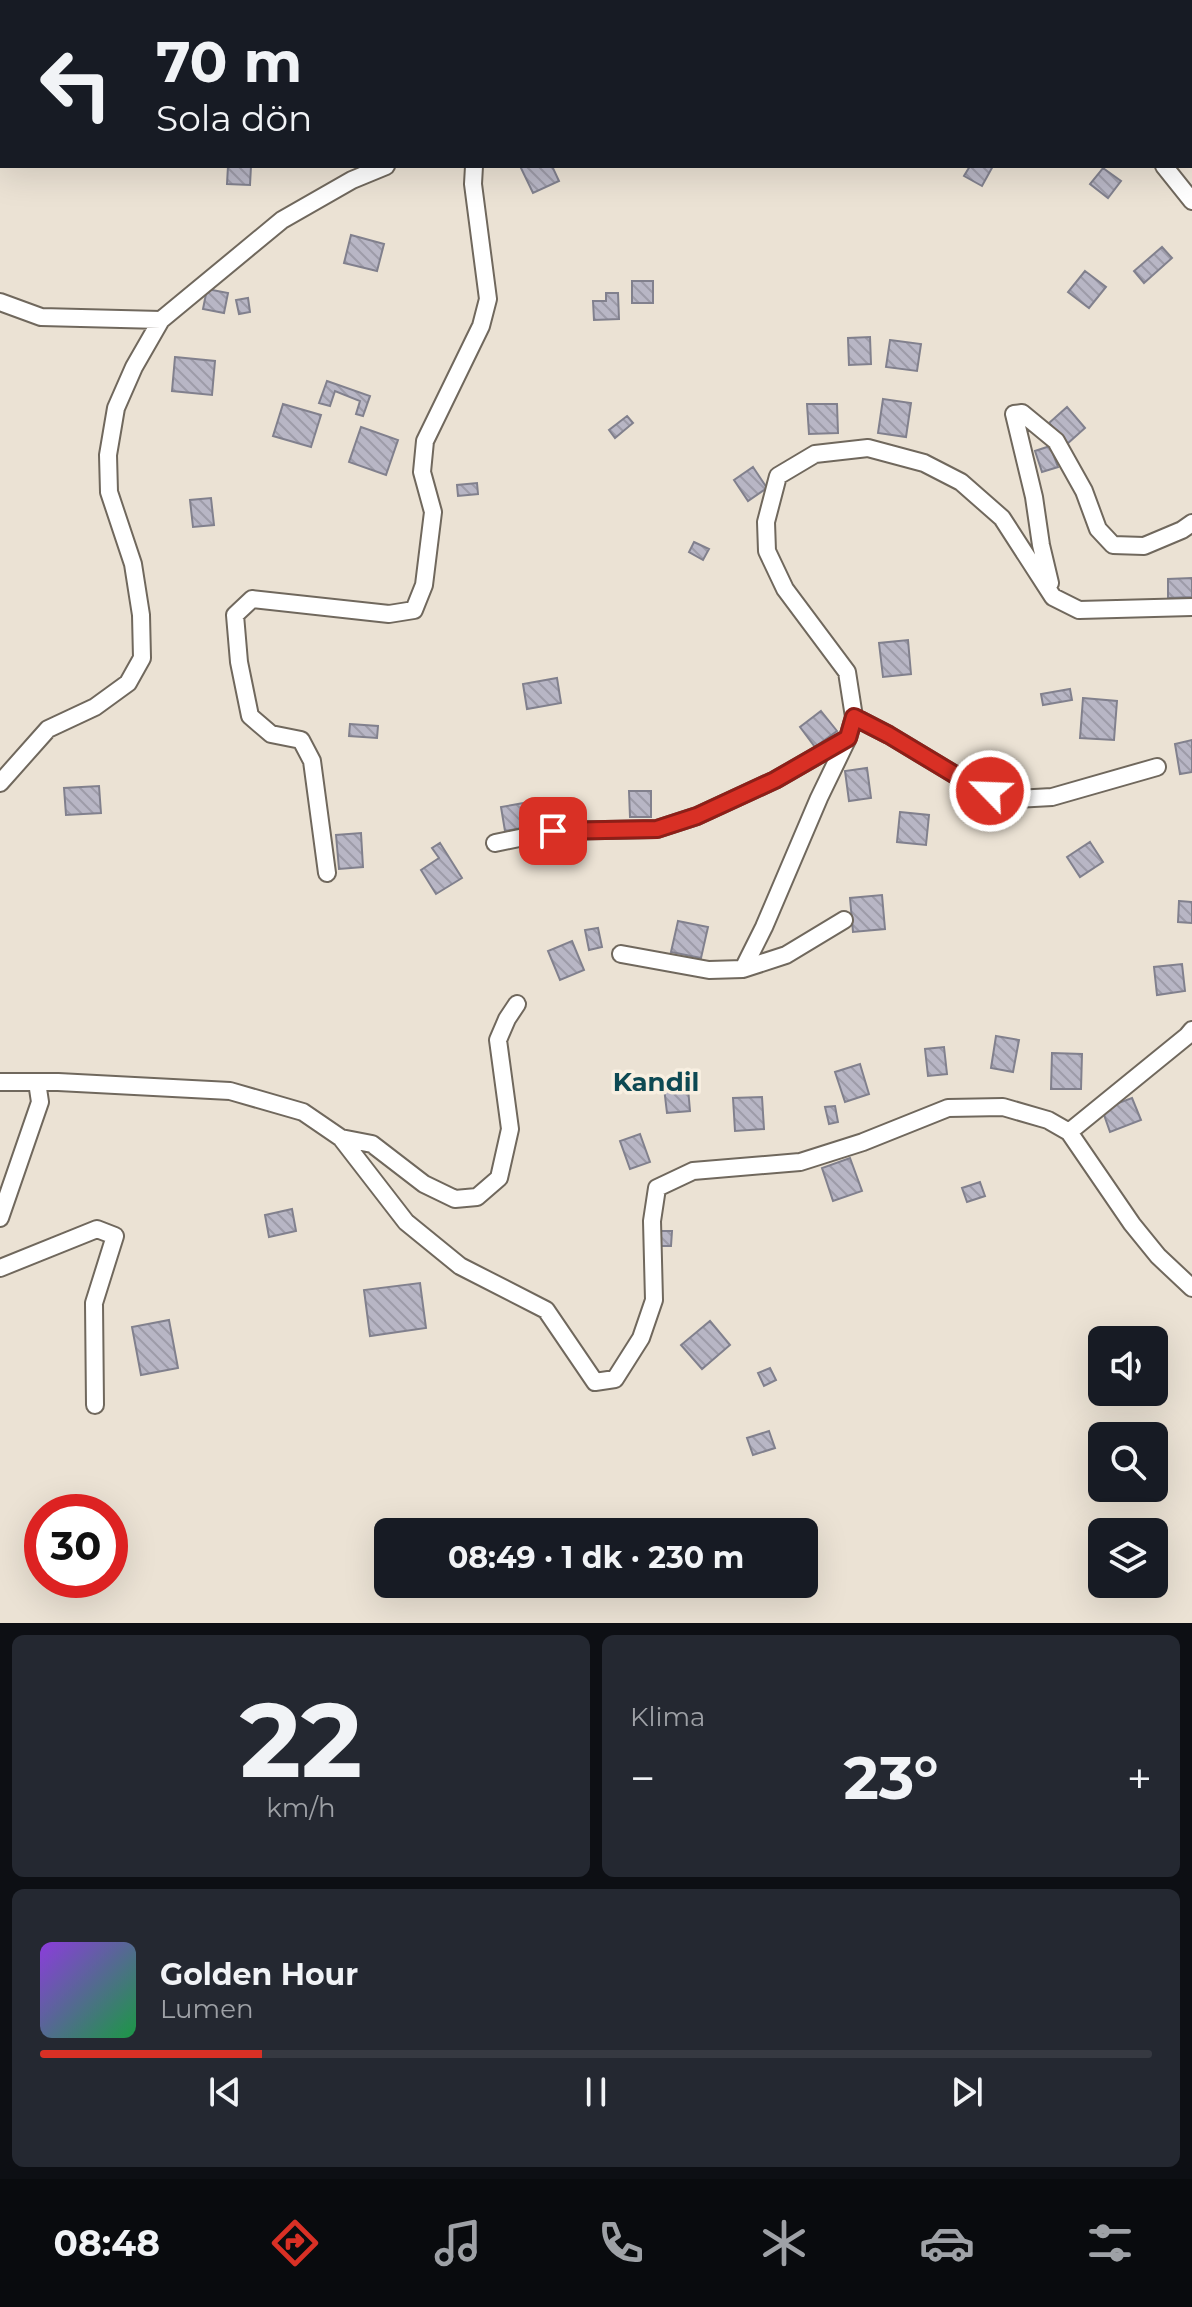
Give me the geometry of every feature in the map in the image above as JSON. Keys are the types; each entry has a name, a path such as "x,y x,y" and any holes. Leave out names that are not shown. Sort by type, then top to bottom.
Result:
{"street":[{"path":"0,783 48,729 95,707 128,683 142,658 141,615 133,564 109,492 108,455 116,408 134,367 161,320 282,220 352,180 381,168"},
{"path":"327,873 312,761 301,740 271,734 250,716 239,662 235,615 252,599 389,614 414,610 424,585 433,512 422,472 425,441 481,326 488,299 473,184 474,168"},
{"path":"1166,168 1192,201"},
{"path":"0,302 41,317 161,320"},
{"path":"1053,597 1014,414 1022,413 1056,441 1084,491 1098,529 1113,545 1144,546 1192,523"},
{"path":"743,969 848,738 854,717 847,672 785,589 767,551 766,522 778,476 815,454 868,448 924,463 961,482 1002,518 1053,597 1079,610 1192,607"},
{"path":"854,717 967,782 1014,799 1052,797 1157,767"},
{"path":"495,843 553,831 657,829 697,816 775,780 848,738"},
{"path":"621,954 709,970 743,969 786,955 844,920"},
{"path":"341,1138 372,1144 424,1184 455,1199 477,1197 499,1178 510,1129 498,1040 517,1004"},
{"path":"1069,1132 1192,1030"},
{"path":"0,1082 230,1091 303,1112 341,1138 406,1222 460,1266 546,1310 595,1382 615,1379 641,1338 654,1300 652,1221 657,1188 693,1171 800,1162 863,1142 948,1108 1003,1107 1048,1120 1069,1132 1132,1224 1158,1256 1192,1288"},
{"path":"0,1218 40,1102 37,1082"},
{"path":"0,1268 97,1229 115,1236 94,1303 95,1405"}],"building":[{"path":"228,168 251,168 250,185 227,184"},
{"path":"521,168 553,168 559,181 533,193"},
{"path":"969,168 992,168 982,186 964,176"},
{"path":"1103,168 1121,181 1108,198 1090,184"},
{"path":"351,235 384,244 377,271 344,263"},
{"path":"1162,247 1172,258 1144,283 1134,271"},
{"path":"1085,271 1106,287 1089,308 1068,292"},
{"path":"632,281 653,281 653,303 632,303"},
{"path":"207,289 228,293 224,313 203,309"},
{"path":"606,293 618,293 619,319 594,320 593,301 606,301"},
{"path":"248,298 250,312 239,314 236,300"},
{"path":"870,337 871,364 849,365 848,338"},
{"path":"890,340 921,344 917,371 886,367"},
{"path":"175,357 215,361 212,395 172,391"},
{"path":"327,381 370,396 363,416 356,414 360,401 335,391 330,406 319,403"},
{"path":"883,399 911,403 906,437 878,433"},
{"path":"283,404 321,415 311,447 273,436"},
{"path":"807,404 837,404 838,433 809,434"},
{"path":"1067,407 1085,428 1067,444 1049,423"},
{"path":"627,416 633,423 615,438 609,430"},
{"path":"361,427 398,440 386,475 349,462"},
{"path":"1050,446 1058,467 1042,472 1035,451"},
{"path":"753,467 767,488 748,501 734,480"},
{"path":"477,483 478,494 458,496 457,485"},
{"path":"211,498 214,525 193,527 190,500"},
{"path":"694,542 709,549 703,560 689,552"},
{"path":"1192,578 1192,597 1168,598 1168,579"},
{"path":"908,640 911,674 883,677 879,643"},
{"path":"557,678 561,703 527,709 523,684"},
{"path":"1070,689 1072,700 1043,705 1041,694"},
{"path":"1083,698 1117,701 1114,740 1080,738"},
{"path":"821,711 837,731 815,747 800,727"},
{"path":"350,724 378,726 377,738 349,736"},
{"path":"1192,740 1192,772 1180,774 1175,744"},
{"path":"867,768 871,798 849,801 845,771"},
{"path":"99,786 101,813 66,815 64,788"},
{"path":"629,791 651,791 651,817 630,817"},
{"path":"535,801 539,825 505,831 501,807"},
{"path":"900,812 929,815 926,845 897,842"},
{"path":"361,833 363,867 339,869 336,835"},
{"path":"1090,842 1103,862 1080,877 1067,857"},
{"path":"440,843 462,878 436,894 421,870 439,858 432,848"},
{"path":"882,895 885,929 853,932 850,898"},
{"path":"1179,901 1192,902 1192,923 1178,922"},
{"path":"678,921 708,927 701,958 671,952"},
{"path":"598,928 602,947 589,950 585,930"},
{"path":"572,941 584,970 560,980 548,951"},
{"path":"1182,964 1185,991 1157,995 1154,967"},
{"path":"996,1036 1019,1040 1013,1072 991,1068"},
{"path":"944,1047 947,1074 928,1076 925,1049"},
{"path":"1052,1053 1082,1054 1081,1089 1051,1089"},
{"path":"860,1064 869,1094 845,1102 835,1072"},
{"path":"687,1076 690,1111 667,1113 663,1079"},
{"path":"762,1097 764,1129 735,1131 733,1098"},
{"path":"1132,1098 1141,1120 1110,1132 1102,1109"},
{"path":"835,1106 838,1122 829,1124 825,1107"},
{"path":"640,1134 650,1162 630,1169 620,1141"},
{"path":"850,1158 862,1191 833,1201 822,1168"},
{"path":"980,1182 985,1196 967,1202 962,1188"},
{"path":"292,1209 296,1231 269,1237 265,1215"},
{"path":"658,1231 672,1231 671,1246 657,1246"},
{"path":"420,1283 426,1328 370,1336 364,1290"},
{"path":"169,1320 178,1368 141,1375 132,1327"},
{"path":"710,1321 730,1345 702,1369 681,1345"},
{"path":"770,1368 776,1380 764,1386 758,1373"},
{"path":"769,1431 775,1448 753,1455 747,1438"}],"district":[{"name":"Kandil","path":"656,1082"}],"route":[{"path":"553,831 657,829 697,816 775,780 848,738 854,717 967,782 990,791"}]}
